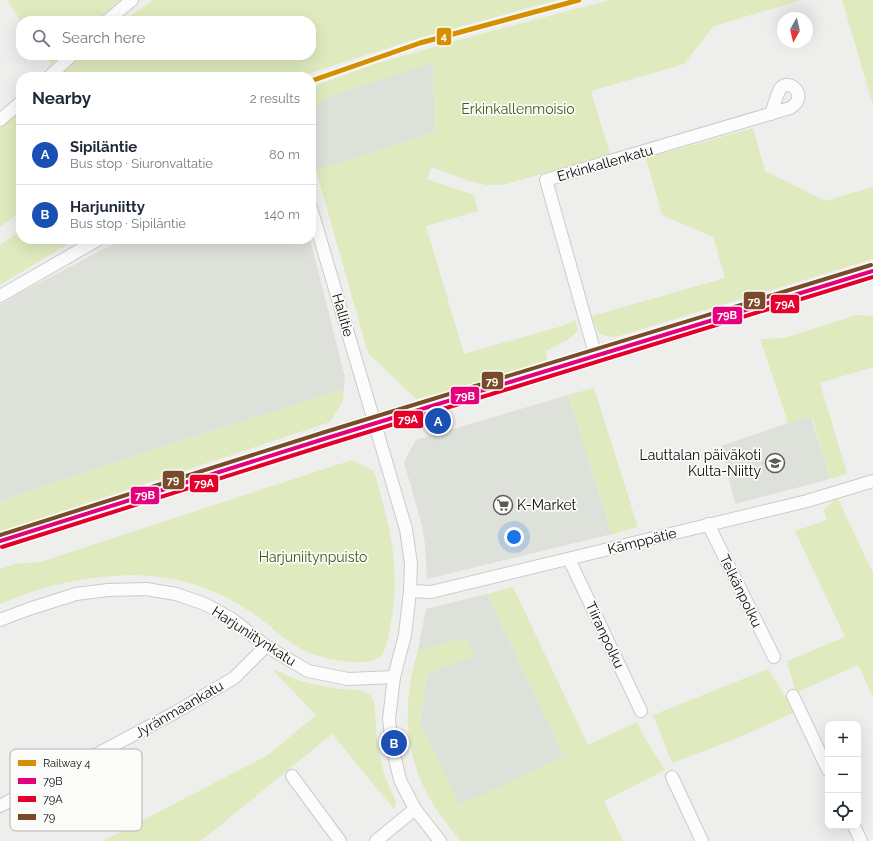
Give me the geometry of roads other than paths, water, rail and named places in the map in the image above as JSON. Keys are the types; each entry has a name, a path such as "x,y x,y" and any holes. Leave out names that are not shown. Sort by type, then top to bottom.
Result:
{"main road":[{"path":"0,541 374,422 873,272"}],"street":[{"path":"113,16 132,0"},
{"path":"54,72 67,60"},
{"path":"0,120 16,106"},
{"name":"Erkinkallenkatu","path":"596,356 546,180 771,114"},
{"name":"Hallitie","path":"316,225 406,529 411,564 410,590 405,635 394,677 389,719 392,745 400,780 415,809 440,841"},
{"path":"0,296 90,244"},
{"name":"Kämppätie","path":"410,590 430,592 708,524 807,502 873,481"},
{"name":"Telkänpolku","path":"708,524 774,657"},
{"name":"Tiiranpolku","path":"569,559 641,711"},
{"name":"Harjuniitynkatu","path":"0,620 76,594 108,590 146,589 176,594 205,604 232,619 266,646 308,671 348,679 394,677"},
{"name":"Jyränmaankatu","path":"107,749 176,712 234,678 266,646"},
{"path":"793,696 825,764"},
{"path":"292,776 340,841"},
{"path":"672,777 702,841"},
{"name":"Jyränmaankatu","path":"0,806 10,801"},
{"path":"376,841 415,809"},
{"path":"855,829 861,841"}],"rail line":[{"name":"4","path":"316,79 420,43 579,0"}],"place":[{"name":"Sipiläntie","path":"438,421"},
{"name":"Lauttalan päiväkoti Kulta-Niitty","path":"775,463"},
{"name":"K-Market","path":"503,505"},
{"name":"Harjuniitty","path":"394,743"}],"park label":[{"name":"Erkinkallenmoisio","path":"518,109"},
{"name":"Harjuniitynpuisto","path":"313,557"}]}
